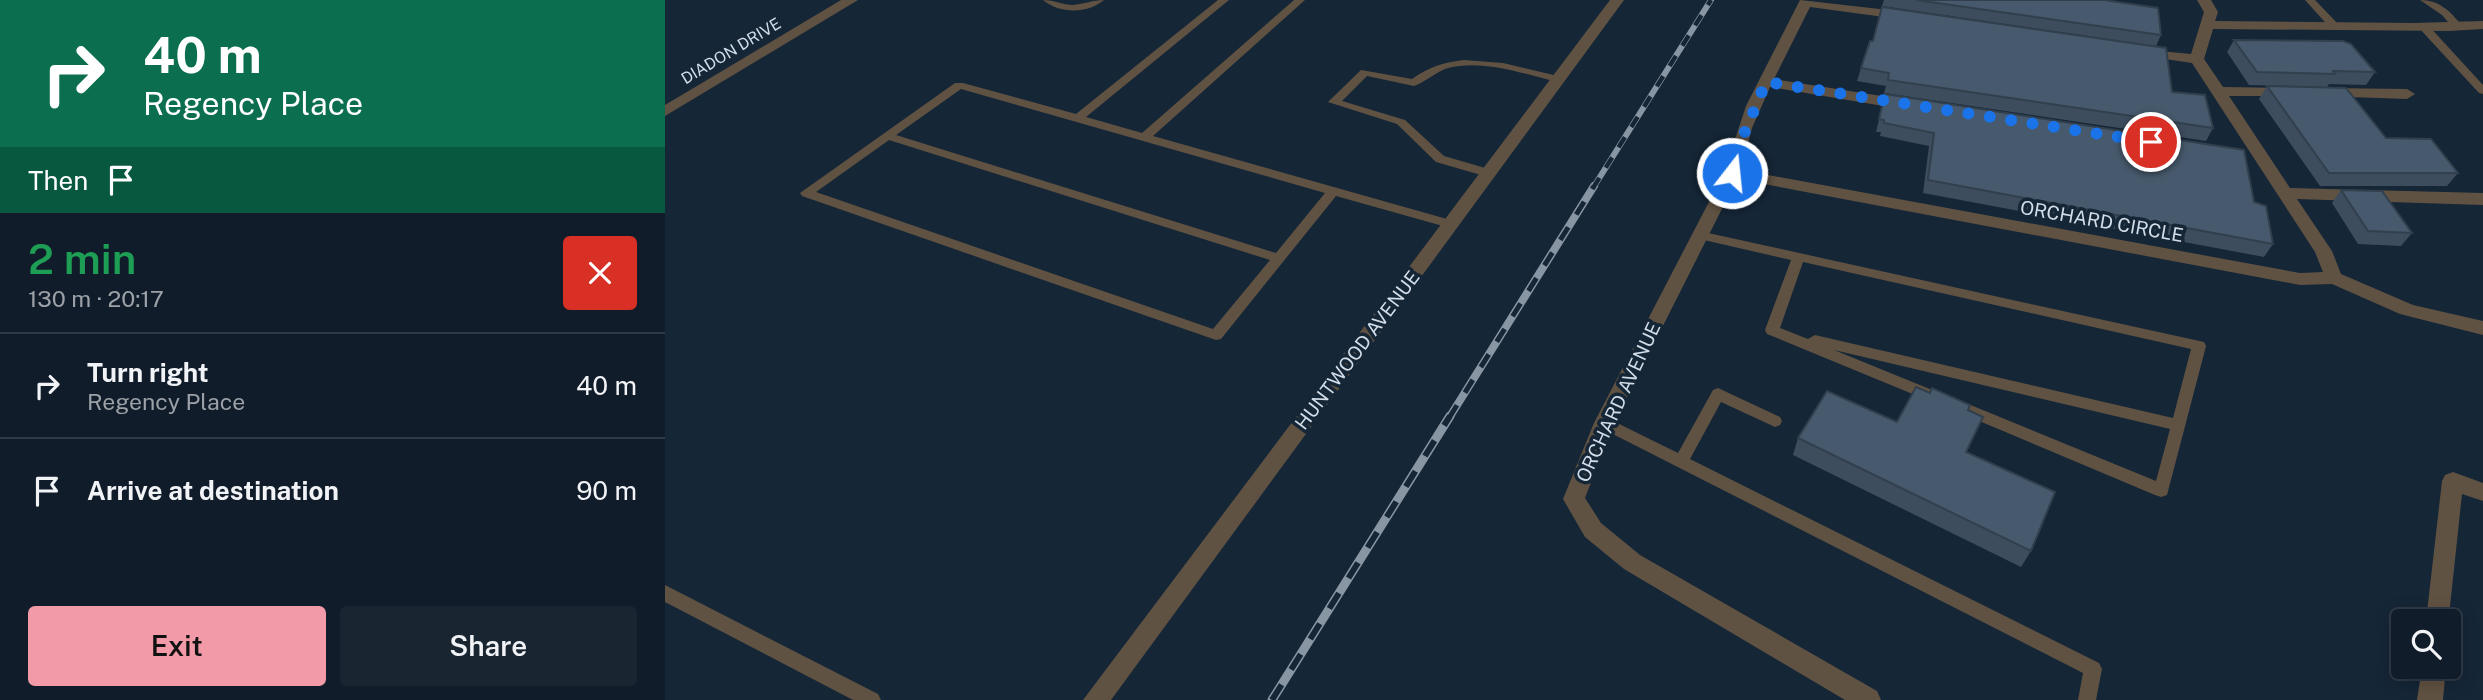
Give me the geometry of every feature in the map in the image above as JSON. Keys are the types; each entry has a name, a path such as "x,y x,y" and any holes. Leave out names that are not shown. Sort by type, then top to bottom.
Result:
{"street":[{"name":"DIADON DRIVE","path":"665,111 851,0"},
{"name":"HUNTWOOD AVENUE","path":"1096,700 1617,0"},
{"path":"2197,59 2211,12 2204,0"},
{"path":"1732,173 1735,155 1766,82 1807,1 1926,19"},
{"path":"2208,25 2265,24 2336,28 2483,25"},
{"path":"2128,50 2197,59 2287,193 2323,251 2334,278 2370,296 2458,325 2483,328"},
{"path":"1766,82 1923,107"},
{"path":"2219,91 2407,94"},
{"path":"2242,154 2262,155"},
{"name":"ORCHARD AVENUE","path":"1732,173 1604,423 1574,499 1593,530 1632,562 1868,700"},
{"name":"ORCHARD CIRCLE","path":"1732,173 1772,183 2300,279 2334,278"},
{"path":"2287,193 2483,199"},
{"path":"2439,609 2453,481 2483,492"},
{"path":"2430,700 2433,679"}],"lane":[{"path":"1048,0 1058,7 1072,8 1099,0"},
{"path":"1078,118 1224,0"},
{"path":"1145,137 1300,0"},
{"path":"2310,0 2336,28"},
{"path":"2425,0 2441,8 2458,27"},
{"path":"2423,26 2483,91"},
{"path":"1488,173 1440,159 1401,122 1334,102 1365,72 1413,83 1427,71 1480,61 1559,79"},
{"path":"1333,190 1216,335 806,193 959,85 1333,190 1450,224"},
{"path":"888,136 1278,258"},
{"path":"1699,235 2199,346 2161,489 1772,330"},
{"path":"1772,330 1798,257"},
{"path":"1772,330 2178,425"},
{"path":"1680,463 1718,394 1775,421"},
{"path":"1604,423 2093,668 2087,700"},
{"path":"665,593 872,700"}],"building":[{"path":"1916,0 2104,0 2158,8 2161,35"},
{"path":"1882,7 2166,48 2172,92 2205,95 2213,128 1888,80 1889,73 1861,68 1870,41 1873,41"},
{"path":"2234,40 2343,41 2351,44 2375,72 2257,72"},
{"path":"2267,86 2346,88 2386,138 2431,139 2458,173 2329,173"},
{"path":"1885,94 2244,150 2254,202 2266,206 2273,244 1928,180 1934,133 1884,123 1884,120 1879,119"},
{"path":"2341,190 2382,191 2412,233 2368,231"},
{"path":"1916,387 1930,393 1932,388 1970,405 1968,410 1983,417 1966,452 2055,492 2031,551 1798,438 1827,391 1897,422"}],"railway":[{"path":"1593,188 1711,0"},
{"path":"1449,418 1594,186"},
{"path":"1272,700 1450,416"}],"route":[{"path":"1732,173 1735,155 1766,82 2151,142"}]}
